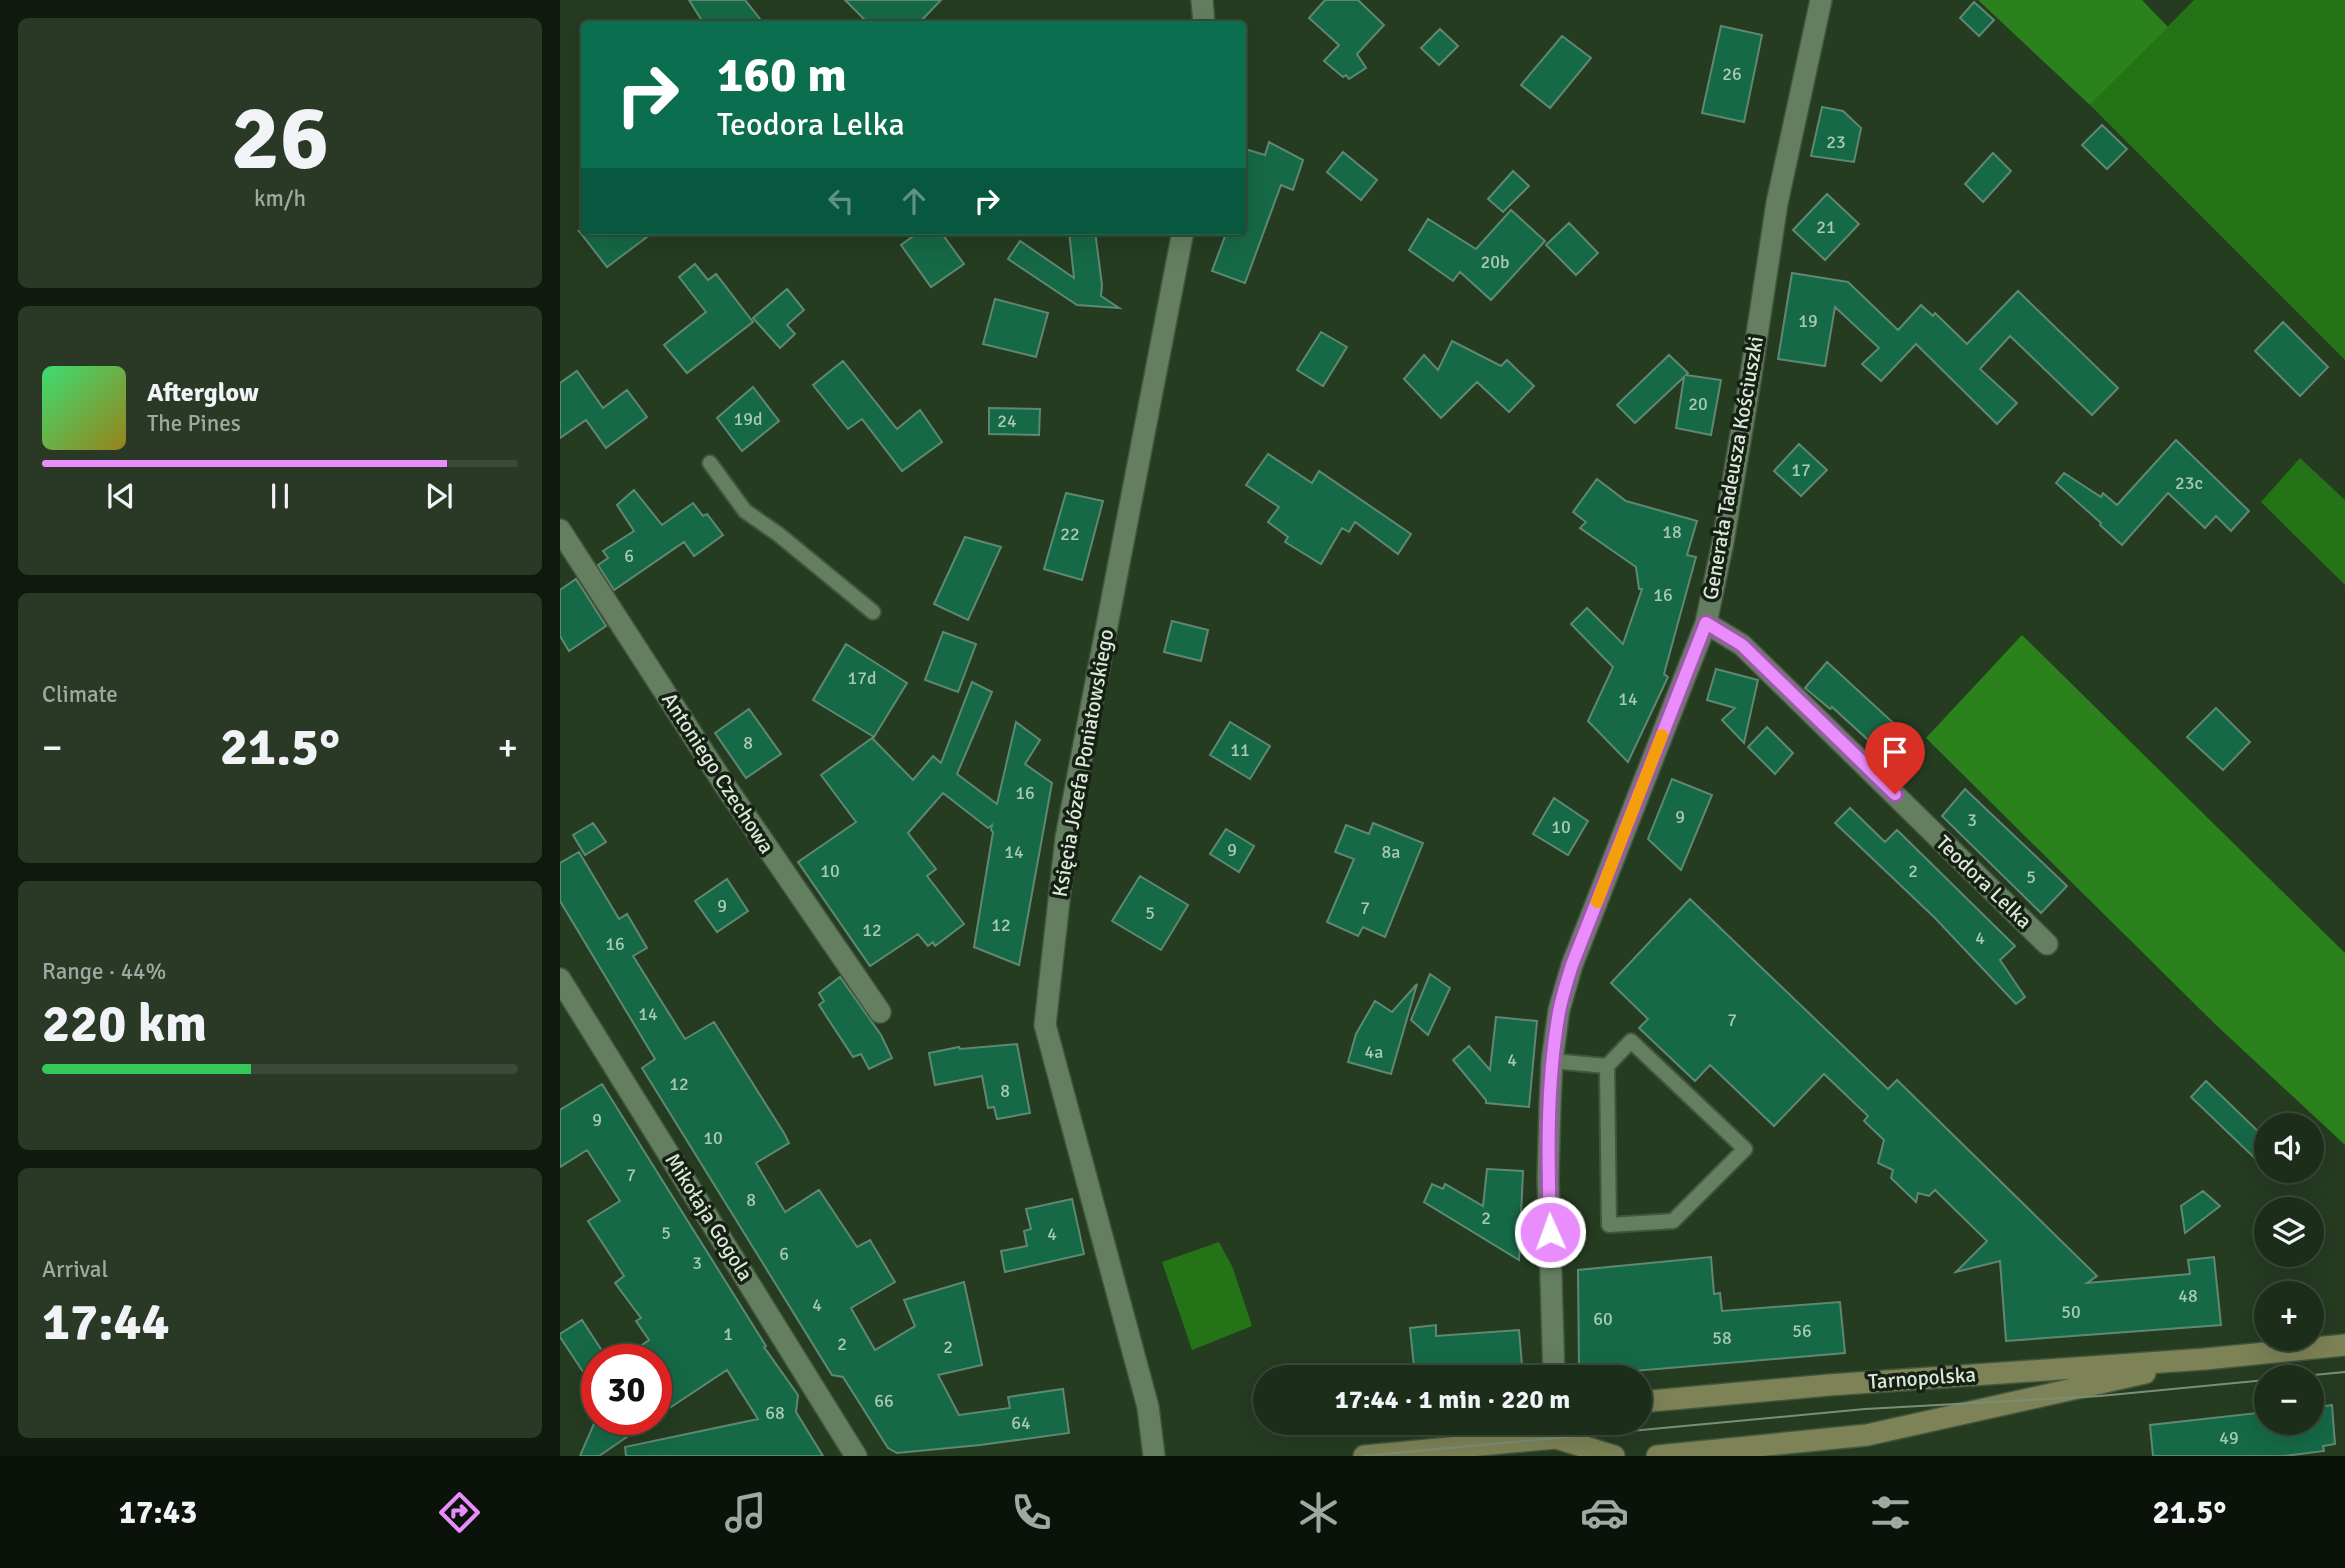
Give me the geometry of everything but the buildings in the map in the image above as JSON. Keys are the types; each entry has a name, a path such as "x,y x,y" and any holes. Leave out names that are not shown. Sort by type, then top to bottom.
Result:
{"main road":[{"name":"Tarnopolska","path":"1652,1401 1856,1382 2205,1359 2345,1345"},
{"name":"Tarnopolska","path":"1657,1456 1867,1435 2205,1359"},
{"path":"1364,1456 1558,1439 1614,1456"}],"street":[{"path":"1202,0 1204,21"},
{"name":"Generała Tadeusza Kościuszki","path":"1554,1365 1548,1178 1552,1061 1559,1010 1572,965 1706,623 1723,542 1777,203 1821,0"},
{"name":"Księcia Józefa Poniatowskiego","path":"1154,1456 1148,1407 1045,1025 1066,838 1182,235"},
{"name":"Antoniego Czechowa","path":"560,530 726,787 880,1013"},
{"name":"Teodora Lelka","path":"1706,623 1742,645 2048,944"},
{"name":"Mikołaja Gogola","path":"560,979 856,1456"}],"lane":[{"path":"710,463 745,511 778,534 873,612"},
{"path":"1630,1041 1745,1149 1673,1221 1609,1225 1607,1066 1630,1041"},
{"path":"1552,1061 1607,1066"}],"green space":[{"path":"1978,0 2142,0 2168,27 2090,105"},
{"path":"2194,0 2345,0 2345,360 2090,105"},
{"path":"2300,458 2345,500 2345,585 2261,502"},
{"path":"2022,635 2345,953 2345,1145 2324,1125 2324,1113 2311,1113 2216,1025 1926,738"},
{"path":"1219,1242 1233,1268 1252,1326 1192,1350 1162,1262"}],"tram line":[{"path":"2324,1374 2345,1372"},
{"path":"1364,1456 1865,1409 2100,1396 2254,1381"}],"slow traffic":[{"path":"1597,902 1662,735"}],"route":[{"path":"1550,1232 1550,1105 1552,1061 1559,1010 1572,965 1706,623 1742,645 1895,794"}]}
